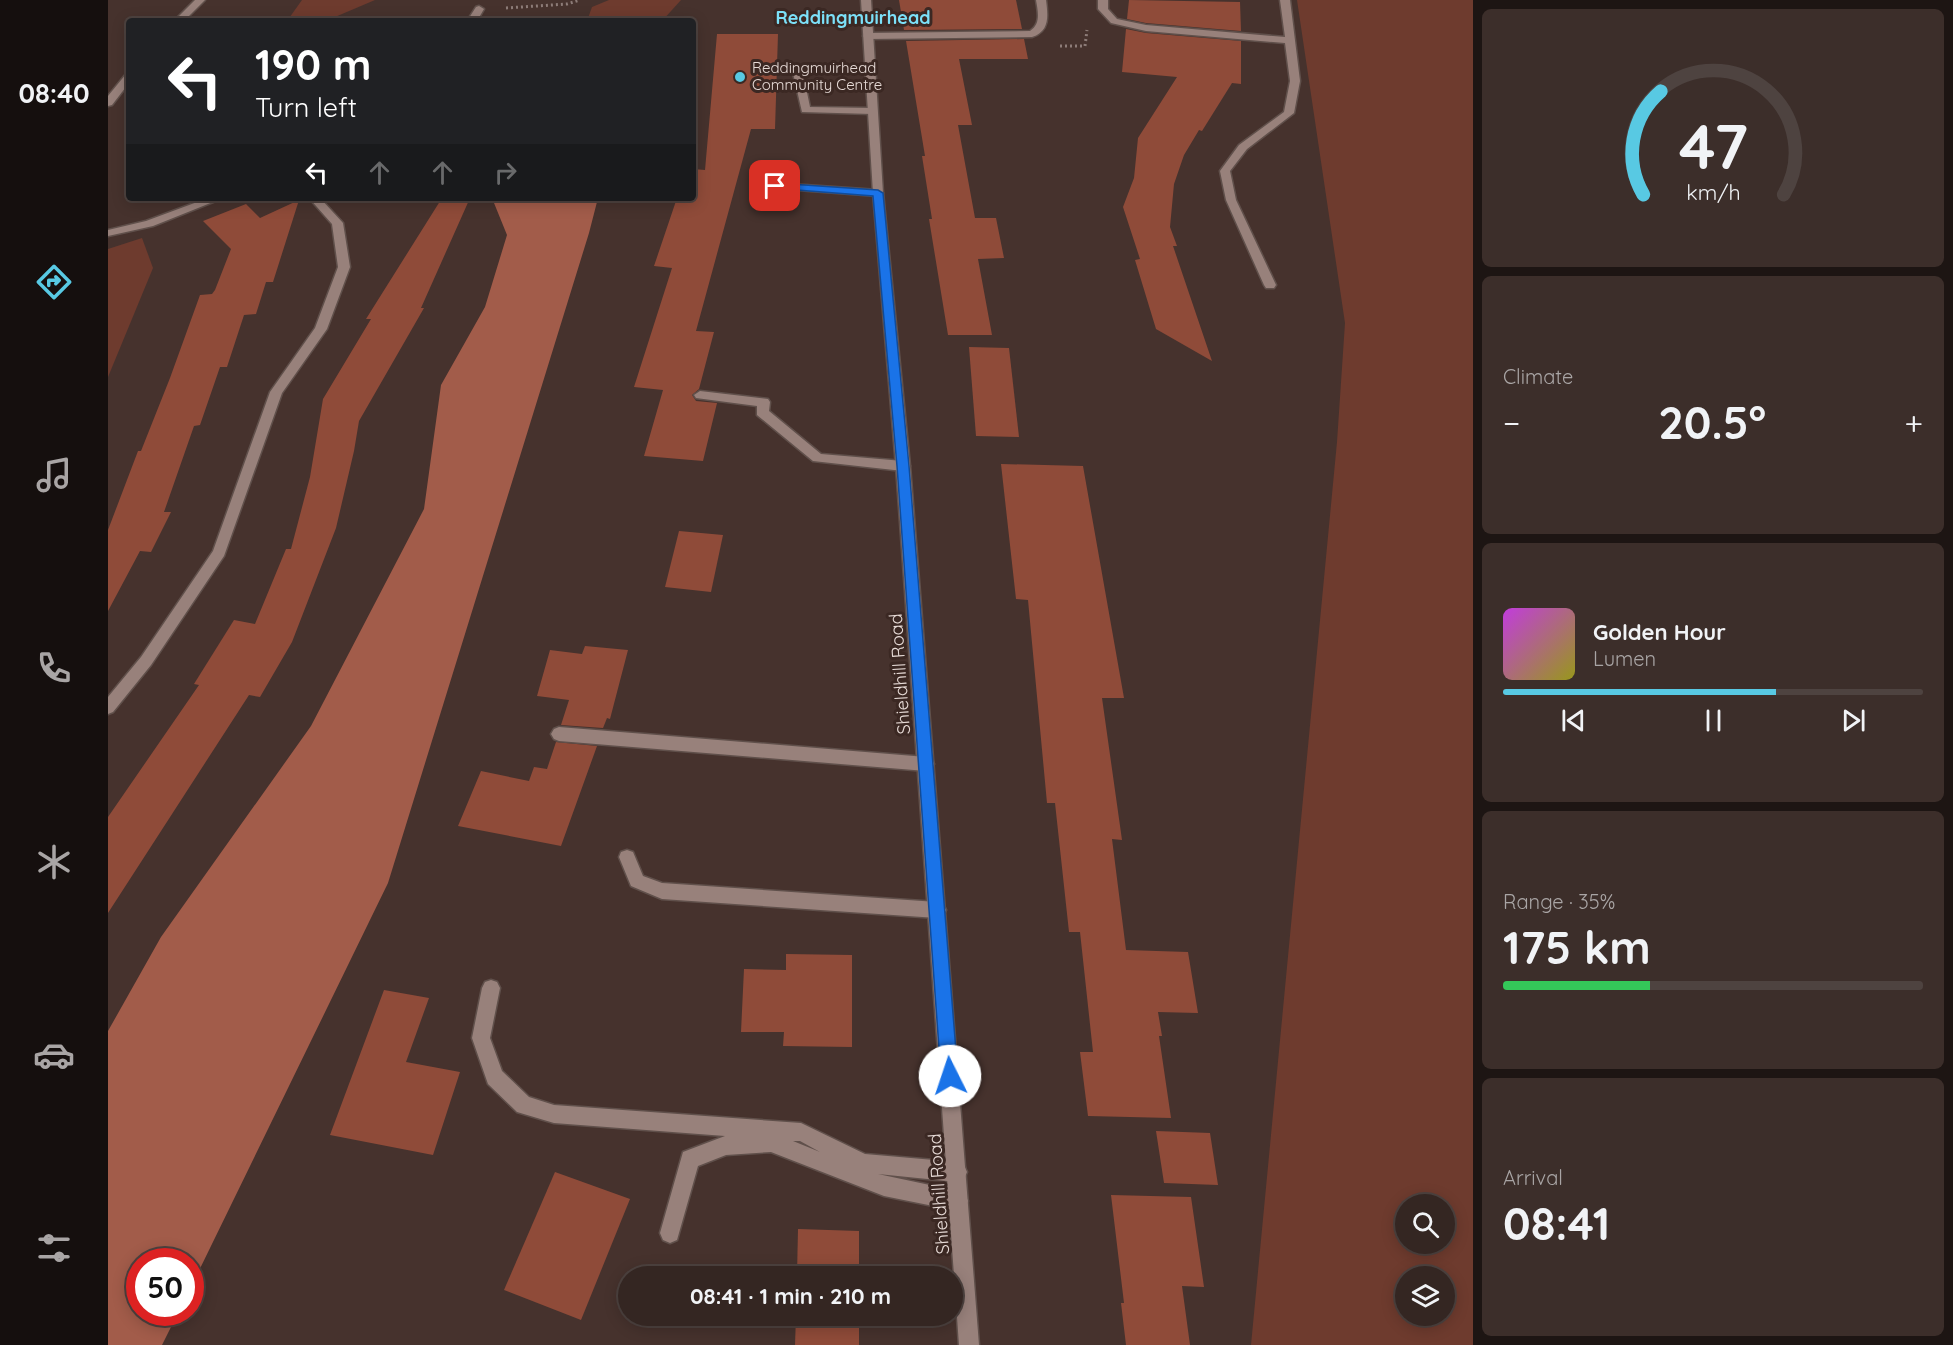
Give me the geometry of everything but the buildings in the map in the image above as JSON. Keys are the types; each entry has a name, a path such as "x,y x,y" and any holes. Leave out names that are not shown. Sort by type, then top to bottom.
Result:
{"street":[{"path":"182,18 200,0"},
{"name":"Shieldhill Road","path":"866,0 878,193 903,466 969,1345"},
{"path":"868,36 1032,34 1037,32 1042,25 1041,0"},
{"path":"1103,0 1103,9 1114,21 1146,28 1289,40"},
{"path":"1269,285 1231,200 1225,171 1243,147 1289,113 1295,81 1285,0"},
{"path":"474,18 478,9"},
{"path":"798,73 806,110 872,111"},
{"path":"108,103 126,80"},
{"path":"775,186 878,193"},
{"path":"108,233 149,224 210,201"},
{"path":"108,708 147,662 219,552 276,392 321,329 344,267 337,223 317,201"},
{"path":"700,395 764,402 762,412 818,458 903,466"},
{"path":"559,734 926,764"},
{"path":"627,857 637,881 662,891 937,910"},
{"path":"491,988 481,1038 495,1077 524,1105 554,1114 801,1132 864,1163 957,1172"},
{"path":"670,1233 690,1159 726,1145 771,1142 884,1186 958,1201"}],"path":[{"path":"478,9 567,4 580,0"}],"shaded area":[{"path":"302,0 375,0 334,18 289,18"},
{"path":"609,0 681,0 665,18 588,18 592,7"},
{"path":"1297,0 1473,0 1473,1345 1251,1345 1337,442 1345,323"},
{"path":"493,201 597,201 388,883 204,1260 204,1248 126,1248 126,1326 172,1326 162,1345 108,1345 108,1031 161,937 311,726 424,509 441,385 485,307 507,235"},
{"path":"142,238 153,268 108,377 108,249"}],"place":[{"name":"Reddingmuirhead Community Centre","path":"740,77"}],"district":[{"name":"Reddingmuirhead","path":"853,18"}],"route":[{"path":"775,186 878,193 903,466 950,1076"}]}
